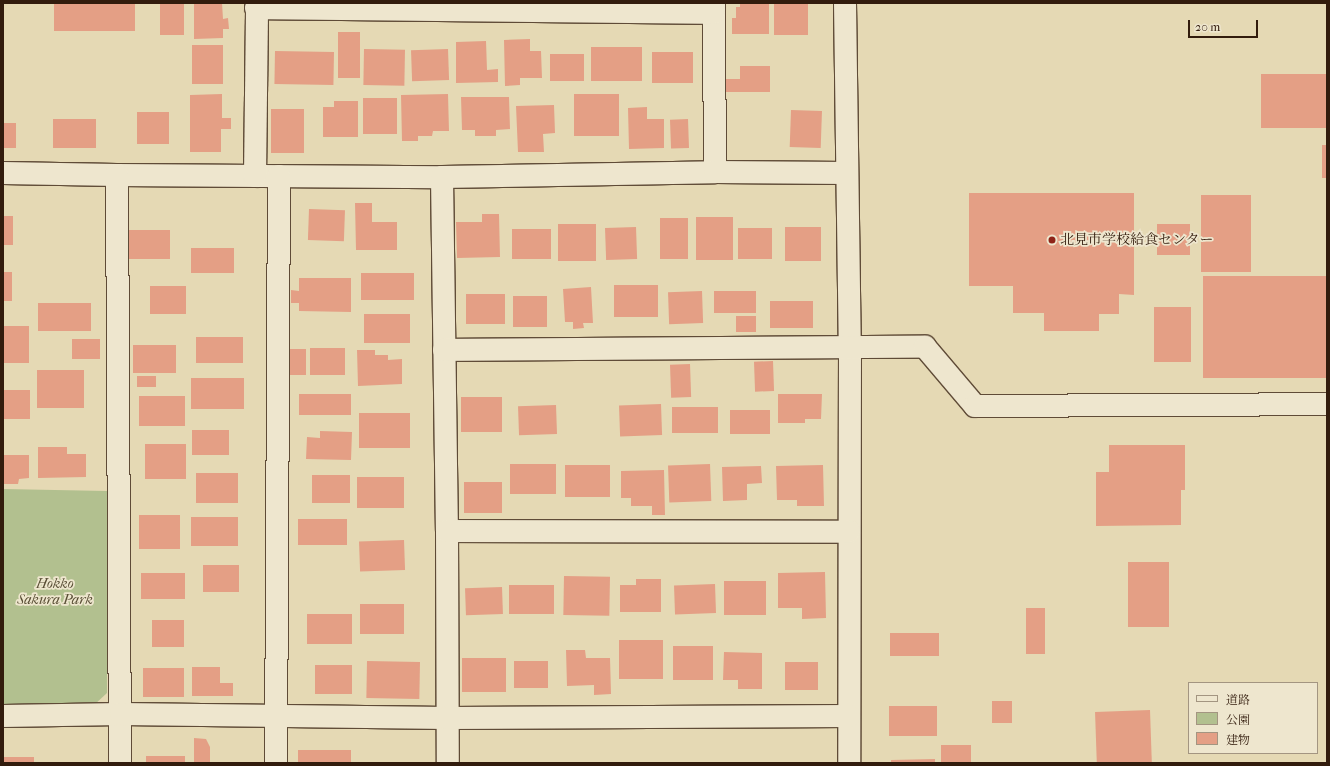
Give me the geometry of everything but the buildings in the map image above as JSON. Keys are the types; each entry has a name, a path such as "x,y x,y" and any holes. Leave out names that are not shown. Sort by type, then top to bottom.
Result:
{"street":[{"path":"845,3 846,173 850,347 850,763"},
{"path":"254,176 256,6 714,8 715,172"},
{"path":"3,172 117,176 442,177 715,172 846,173"},
{"path":"117,176 120,763"},
{"path":"276,763 278,176"},
{"path":"442,177 447,531 448,763"},
{"path":"444,350 925,347 975,406 1327,404"},
{"path":"447,531 849,532"},
{"path":"3,716 120,714 447,718 849,716"}],"green space":[{"name":"Hokko Sakura Park","path":"3,489 107,491 107,693 94,705 3,704"}],"place":[{"name":"北見市学校給食センター","path":"1052,240"}]}
